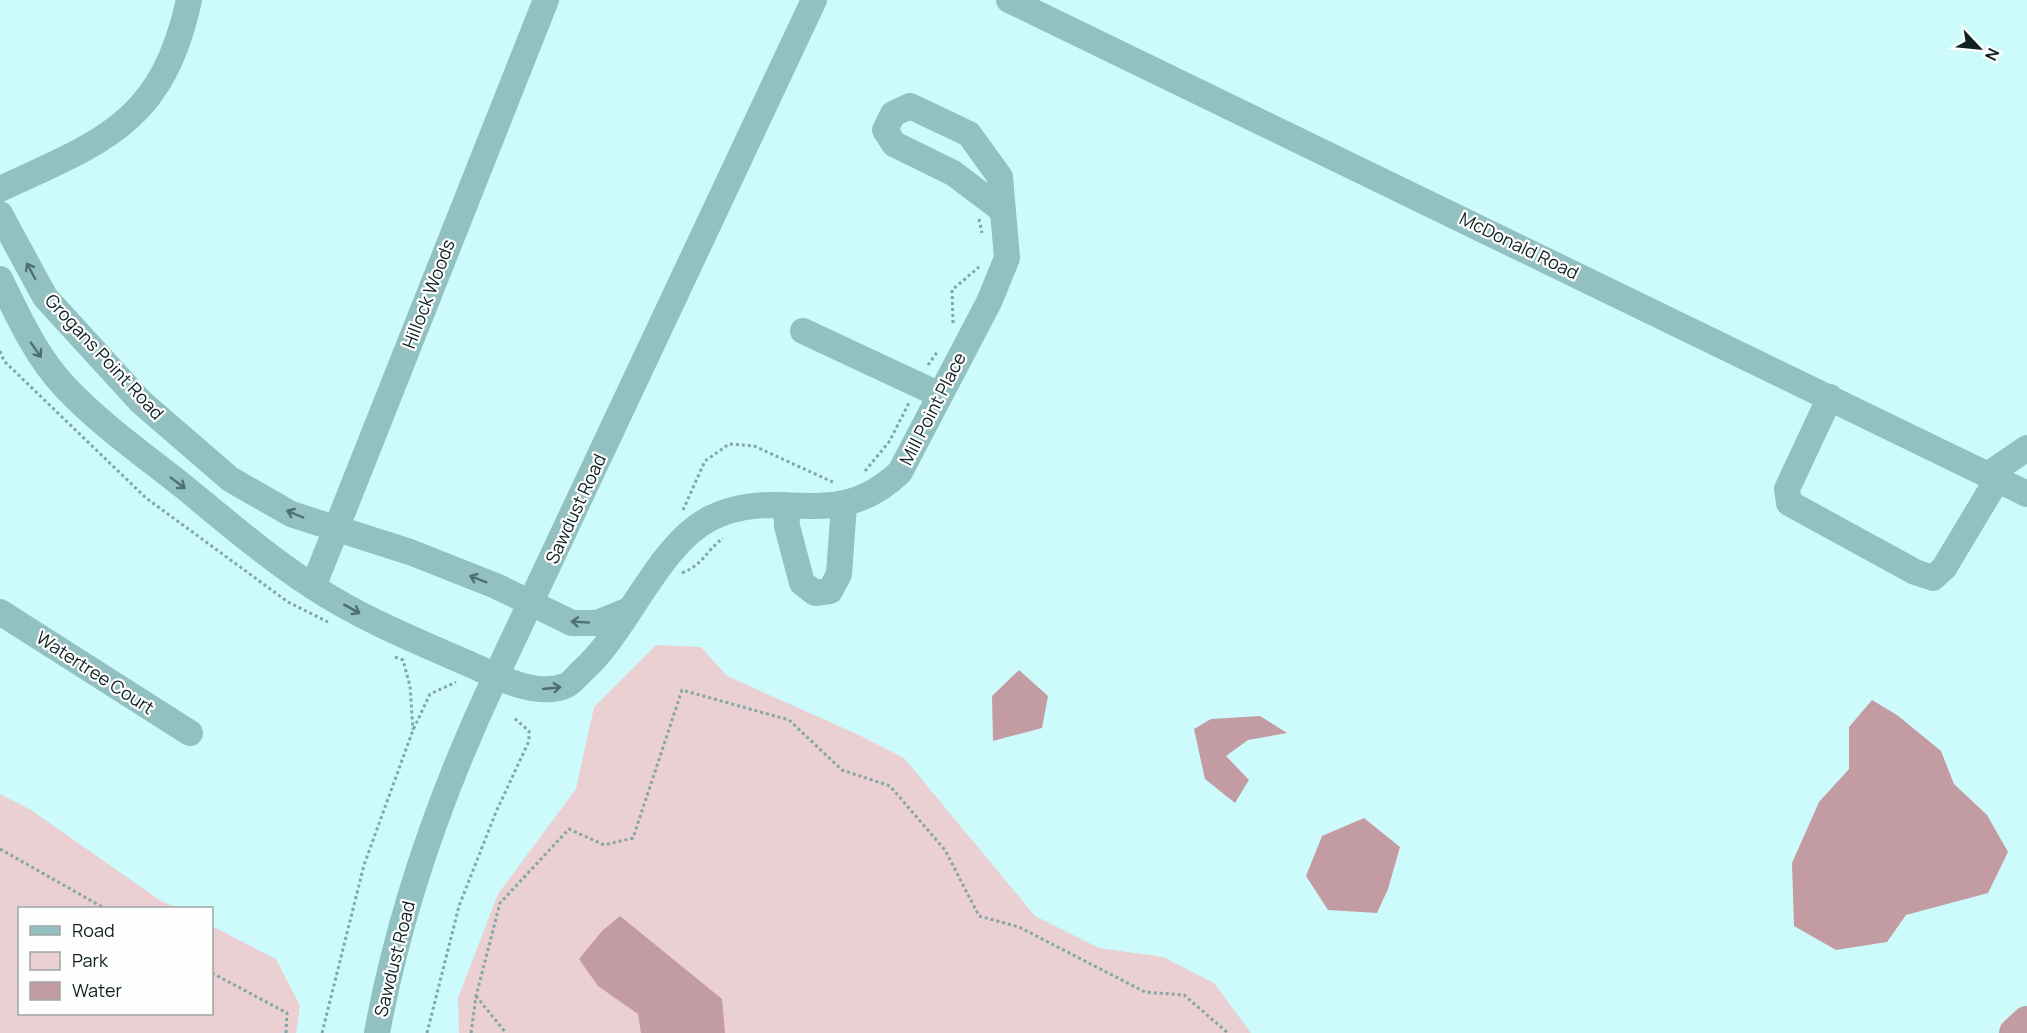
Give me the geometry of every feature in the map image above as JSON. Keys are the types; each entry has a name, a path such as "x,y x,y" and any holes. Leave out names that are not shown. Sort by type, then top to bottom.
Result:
{"street":[{"path":"0,189 101,141 129,120 150,96 167,66 180,36 189,0"},
{"name":"Hillock Woods","path":"313,587 546,0"},
{"name":"Sawdust Road","path":"377,1033 389,975 425,844 448,784 496,675 532,603 814,0"},
{"name":"McDonald Road","path":"1009,0 2027,494"},
{"name":"Mill Point Place","path":"496,675 535,690 566,686 594,661 682,539 702,522 746,505 786,505 840,494 863,499 885,487 900,472 929,390 989,302 1007,258 1007,229 990,214 953,173 894,144 885,130 893,114 910,106 969,134 1000,177 990,214"},
{"name":"Grogans Point Road","path":"0,214 45,297 141,402 230,479 291,514 410,552 532,603"},
{"name":"Grogans Point Road","path":"0,279 33,347 64,386 142,456 239,535 313,587 378,624 496,675"},
{"path":"803,332 929,390"},
{"path":"1830,397 1787,489 1790,502 1915,572 1933,578 1944,568 1993,476 2027,448"},
{"path":"786,505 787,526 802,583 815,593 830,591 839,574 840,494"},
{"path":"532,603 573,623 597,622 629,610"},
{"name":"Watertree Court","path":"0,612 190,733"}],"path":[{"path":"983,236 990,214"},
{"path":"954,328 952,290 983,264"},
{"path":"862,474 890,442 929,390 933,357 943,346"},
{"path":"679,520 705,461 729,444 754,446 840,494"},
{"path":"678,575 699,566 712,546 729,533"},
{"path":"322,1033 364,865 413,730 430,694 453,682 460,682"},
{"path":"471,1033 476,996 500,903 569,829 604,845 633,838 682,690 789,720 842,770 890,786 945,850 979,916 1019,927 1145,992 1184,995 1228,1033"},
{"path":"427,1033 459,906 496,812 529,741 530,731 514,718"},
{"path":"0,849 101,907"},
{"path":"213,974 287,1013 286,1033"},
{"path":"476,996 506,1033"}],"green space":[{"path":"656,645 701,647 727,676 859,735 904,758 1035,916 1099,948 1163,957 1214,983 1251,1033 459,1033 458,998 498,894 576,789 594,707"},
{"path":"0,794 31,810 161,901 175,907 18,907 18,1015 213,1015 213,927 276,959 300,1006 296,1033 0,1033"}],"water":[{"path":"1019,670 1048,696 1042,728 993,741 992,696"},
{"path":"1872,700 1897,715 1941,751 1954,784 1987,815 2008,852 1988,893 1906,915 1887,942 1836,950 1794,926 1792,863 1819,802 1849,769 1849,727"},
{"path":"1260,716 1287,733 1248,740 1226,756 1249,780 1235,803 1205,779 1194,729 1211,719"},
{"path":"1364,818 1400,847 1388,889 1377,913 1328,910 1306,876 1322,836"},
{"path":"620,916 722,999 725,1033 641,1033 638,1014 598,986 579,959 602,931"}],"waterway":[{"path":"2015,1033 2027,1022"}]}
